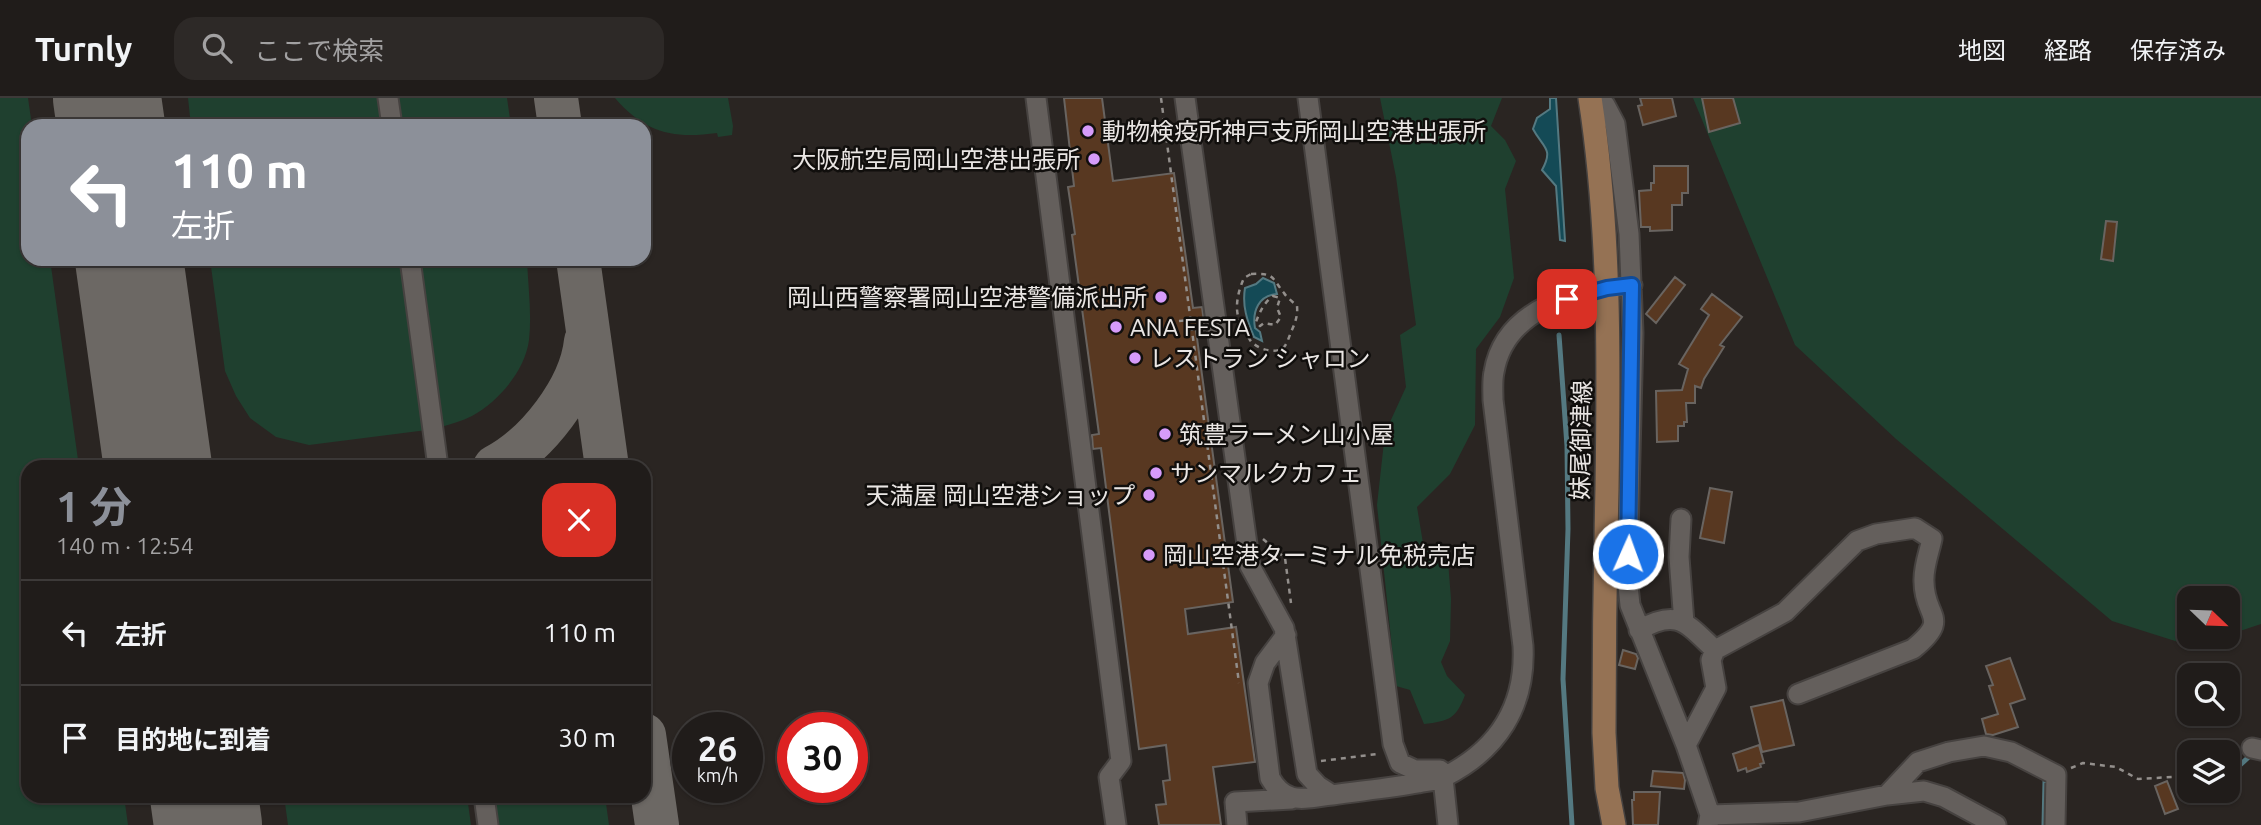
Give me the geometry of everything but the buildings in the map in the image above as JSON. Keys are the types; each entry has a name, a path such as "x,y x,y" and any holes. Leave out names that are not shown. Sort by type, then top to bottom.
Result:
{"main road":[{"name":"妹尾御津線","path":"1590,98 1604,203 1607,288 1609,370 1604,733 1614,825"}],"street":[{"path":"388,98 391,119"},
{"path":"1036,98 1121,761 1109,777 1116,825"},
{"path":"1185,98 1250,566 1281,620 1286,635 1307,774 1318,786 1332,795"},
{"path":"1308,98 1393,744 1400,763 1415,770 1451,773"},
{"path":"1590,98 1605,105 1615,124 1629,234 1632,285 1628,576 1630,606 1686,745 1709,820 1798,812 1887,795 1924,791 1944,797 1996,825"},
{"path":"411,266 438,460"},
{"path":"1237,825 1235,802 1332,795 1451,773 1476,756 1509,720 1519,699 1525,671 1524,646 1493,400 1494,373 1500,352 1513,331 1530,315 1545,306 1607,288 1632,285"},
{"path":"1681,519 1679,557 1684,623"},
{"path":"1686,745 1716,688 1711,660 1714,650 1785,612 1857,541 1876,534 1915,528 1932,539 1923,579 1924,595 1934,615 1934,628 1927,638 1913,649 1798,694"},
{"path":"1639,630 1672,618 1684,623 1714,650"},
{"path":"1286,635 1265,663 1258,683 1270,778 1277,790 1292,799"},
{"path":"1887,795 1918,762 1949,752 1984,746 2011,752 2056,775 2055,825"},
{"path":"1448,825 1451,773"},
{"path":"485,803 488,825"}],"path":[{"path":"1161,98 1240,691"},
{"path":"1263,274 1276,279 1284,294 1297,306 1298,312 1285,346 1273,352 1255,345 1249,339 1238,315 1240,287 1244,278 1263,274"},
{"path":"1280,298 1273,296 1266,302 1256,322 1260,326 1264,323 1275,325 1281,317 1277,308 1284,294"},
{"path":"1261,536 1285,558 1292,612"},
{"path":"1312,762 1381,753"},
{"path":"2056,775 2083,763 2116,767 2138,779 2177,777"}],"green space":[{"path":"0,98 28,98 31,119 21,119 21,266 51,266 78,460 21,460 21,803 125,803 128,825 0,825"},
{"path":"188,98 382,98 384,119 190,119"},
{"path":"395,98 507,98 510,119 398,119"},
{"path":"615,98 728,98 732,135 718,137 717,133 673,134 651,127 651,119 637,119"},
{"path":"1380,98 1502,98 1491,126 1505,140 1516,161 1505,189 1514,278 1500,317 1476,349 1475,425 1450,474 1417,507 1424,549 1448,561 1450,641 1441,662 1447,676 1465,695 1455,714 1440,722 1424,724 1410,690 1396,686 1377,505 1385,433 1406,387 1400,335 1416,325 1396,177"},
{"path":"1693,98 2261,98 2261,624 2240,631 2240,586 2177,586 2177,642 2112,621 1896,439 1795,345"},
{"path":"211,266 404,266 427,430 309,445 276,437 250,418 225,371"},
{"path":"419,266 527,266 530,330 522,363 509,384 491,403 472,416 441,427"},
{"path":"285,803 468,803 471,825 288,825"},
{"path":"492,803 606,803 609,825 495,825"}],"water":[{"path":"1550,98 1556,98 1565,241 1560,240 1556,186 1542,170 1547,157 1546,148 1533,129 1537,118 1550,109"},
{"path":"1263,278 1274,283 1277,294 1266,297 1256,310 1255,328 1260,332 1262,341 1254,337 1251,331 1244,295 1245,288"}],"waterway":[{"path":"1559,335 1567,446 1568,529 1563,679 1572,825"},
{"path":"2240,765 2252,754"},
{"path":"2044,825 2045,781 2048,779"}],"taxiway":[{"path":"556,98 559,119"},
{"path":"579,266 606,460"},
{"path":"506,460 526,445 554,414 576,378 586,341"},
{"path":"150,412 157,438 169,460"},
{"path":"651,783 657,825"}],"runway":[{"path":"107,98 110,119"},
{"path":"130,266 157,460"},
{"path":"205,803 208,825"}],"place":[{"name":"動物検疫所神戸支所岡山空港出張所","path":"1088,131"},
{"name":"大阪航空局岡山空港出張所","path":"1094,159"},
{"name":"岡山西警察署岡山空港警備派出所","path":"1161,297"},
{"name":"ANA FESTA","path":"1116,327"},
{"name":"レストラン シャロン","path":"1135,358"},
{"name":"筑豊ラーメン山小屋","path":"1165,434"},
{"name":"サンマルクカフェ","path":"1156,473"},
{"name":"天満屋 岡山空港ショップ","path":"1149,495"},
{"name":"岡山空港ターミナル免税売店","path":"1149,555"}],"route":[{"path":"1567,299 1607,288 1632,285 1628,554"}]}
